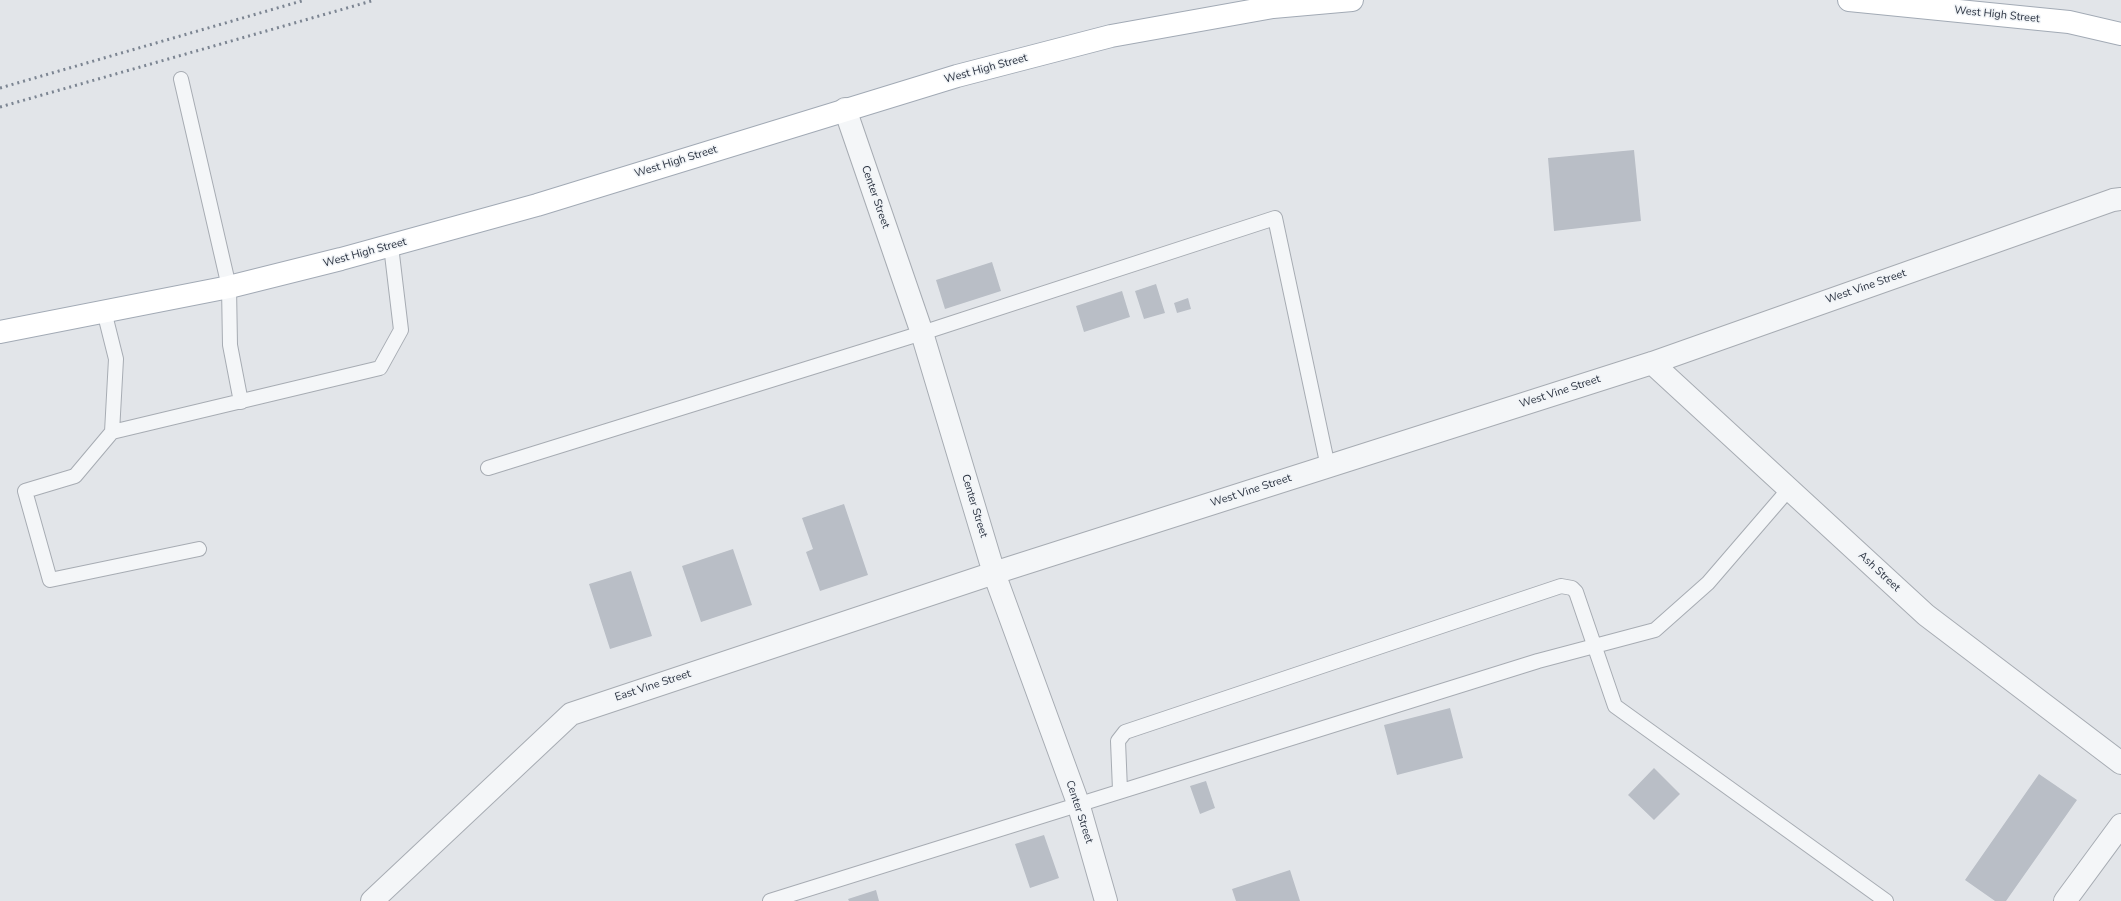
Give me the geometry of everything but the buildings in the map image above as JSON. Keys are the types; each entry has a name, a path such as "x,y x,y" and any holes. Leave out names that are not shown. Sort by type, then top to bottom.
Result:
{"main road":[{"name":"West High Street","path":"0,332 228,287 391,246 537,205 845,109 957,76 1111,36 1273,7 1352,0"},
{"name":"West High Street","path":"1849,0 2069,22 2121,34"}],"street":[{"name":"Center Street","path":"845,109 922,333 994,573 1078,803 1106,901"},
{"name":"West Vine Street","path":"994,573 1652,363 2106,202 2121,199"},
{"name":"Ash Street","path":"1652,363 1926,615 2121,763"},
{"name":"East Vine Street","path":"372,901 571,714 994,573"},
{"path":"2065,901 2121,825"}],"lane":[{"path":"181,79 228,287 230,345 241,402"},
{"path":"488,468 922,333 1275,218 1328,466"},
{"path":"200,550 50,580 25,491 75,476 112,432 380,368 401,330 391,246"},
{"path":"104,311 116,359 112,432"},
{"path":"770,901 1078,803 1530,663 1655,630 1708,583 1789,489"},
{"path":"1120,790 1118,741 1125,732 1561,586 1572,588 1576,592 1615,706 1886,901"}],"railway":[{"path":"0,88 305,0"},
{"path":"0,107 375,0"}]}
